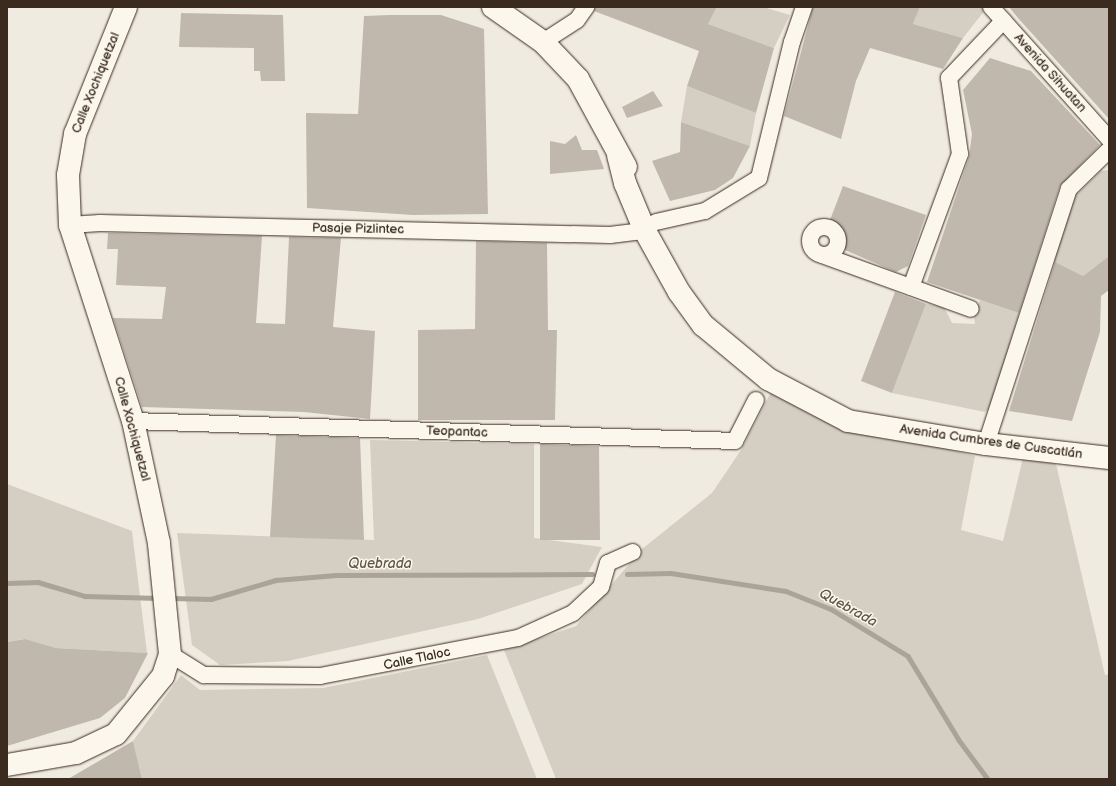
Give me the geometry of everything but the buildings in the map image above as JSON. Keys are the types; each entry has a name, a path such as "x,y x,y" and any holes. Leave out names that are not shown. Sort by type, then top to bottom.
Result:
{"main road":[{"name":"Calle Xochiquetzal","path":"7,765 76,753 116,734 163,676 170,654 159,543 133,421 70,225 68,175 75,134 126,7"},
{"name":"Avenida Cumbres de Cuscatlán","path":"493,7 543,42 578,79 618,155 625,183 651,227 692,310 754,370 830,413 872,426 986,444 1109,458"}],"street":[{"path":"543,42 577,20 586,7"},
{"name":"Pasaje Pizlintec","path":"70,225 100,223 610,235 651,227 705,211 759,178 792,42 804,7"},
{"name":"Avenida Sihuatan","path":"991,7 1109,139"},
{"path":"911,287 960,154 949,78 1003,21"},
{"path":"986,444 1069,189 1109,150"},
{"path":"822,255 971,309"},
{"name":"Teopantac","path":"133,421 735,441 756,400"},
{"name":"Calle Tlaloc","path":"170,654 204,675 320,676 518,638 573,613 601,586 608,563 633,552"}],"shaded area":[{"path":"717,7 763,7 790,15 774,48 708,24"},
{"path":"920,7 983,7 985,10 963,38 913,24"},
{"path":"687,86 756,113 750,146 681,122"},
{"path":"1109,170 1109,256 1083,276 1052,261 1074,197 1101,171"},
{"path":"980,300 1019,313 992,407 985,412 892,393 926,304 944,307 952,323 975,324 974,317"},
{"path":"771,392 863,427 975,456 961,530 1003,541 1023,458 1056,464 1105,675 1109,674 1109,779 556,779 504,650 576,626 642,549 712,493 741,450"},
{"path":"370,440 534,444 534,538 602,547 582,584 478,619 288,661 220,665 192,645 177,533 374,540"},
{"path":"7,484 132,531 147,653 56,648 24,639 7,642"},
{"path":"487,655 537,779 142,779 133,741 181,675 200,690 323,688"}],"waterway":[{"name":"Quebrada","path":"627,574 671,573 786,591 831,609 908,656 959,740 988,779"},
{"name":"Quebrada","path":"171,598 211,599 276,580 336,575 592,574"},
{"name":"Quebrada","path":"7,583 38,582 85,596 159,598"}]}
